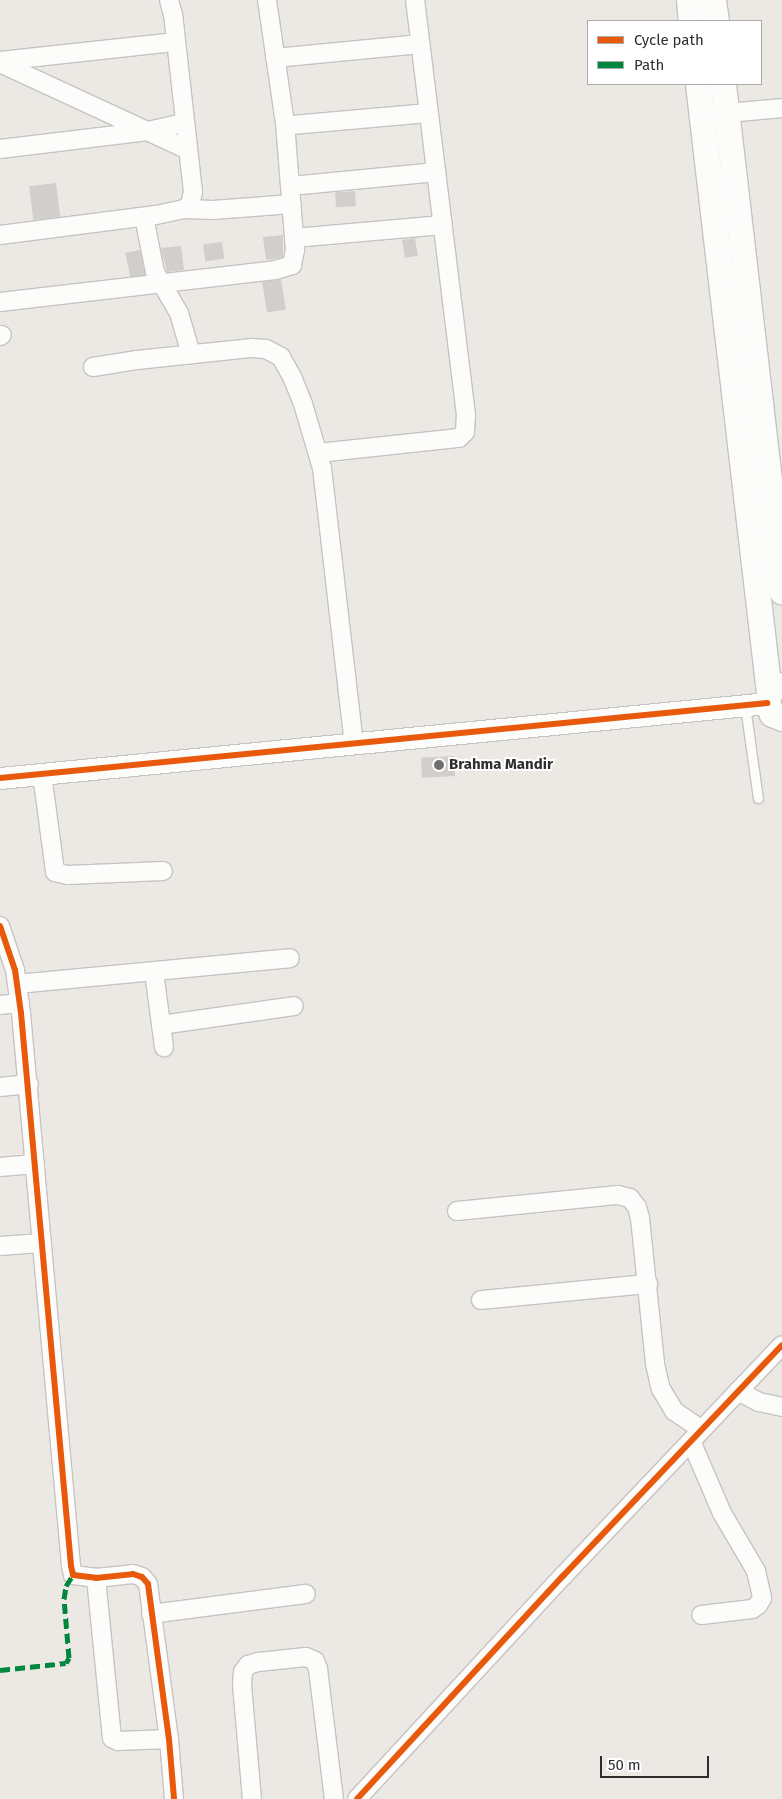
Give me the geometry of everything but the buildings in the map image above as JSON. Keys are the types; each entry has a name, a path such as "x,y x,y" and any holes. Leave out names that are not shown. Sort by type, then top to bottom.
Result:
{"main road":[{"path":"689,0 691,20"},
{"path":"713,0 716,20"},
{"path":"698,85 772,707"},
{"path":"723,85 782,592"}],"street":[{"path":"169,0 176,42 193,199 184,209"},
{"path":"0,302 275,270 292,265 295,260 291,186 285,123 267,0"},
{"path":"318,453 459,438 465,432 466,415 414,0"},
{"path":"0,62 176,42"},
{"path":"275,58 420,44"},
{"path":"0,62 188,150"},
{"path":"701,116 782,108"},
{"path":"285,123 292,125 428,113"},
{"path":"0,149 148,131 184,123"},
{"path":"291,186 436,172"},
{"path":"0,235 144,217 184,209 213,210 292,204"},
{"path":"144,217 151,258 160,284 179,312 191,354"},
{"path":"294,238 442,225"},
{"path":"93,367 252,348 266,349 280,357 293,379 303,404 322,468 354,744"},
{"path":"0,778 772,707"},
{"path":"42,774 55,872 68,875 163,871"},
{"path":"1,931 16,970 29,1084 41,1243 71,1566 73,1575 96,1578 133,1574 142,1577 148,1584 170,1739 174,1799"},
{"path":"17,984 290,958"},
{"path":"154,972 164,1046"},
{"path":"0,1005 20,1003"},
{"path":"161,1025 294,1006"},
{"path":"0,1086 29,1084"},
{"path":"0,1167 35,1164"},
{"path":"457,1211 618,1195 630,1198 637,1207 648,1284 655,1364 661,1389 674,1411 696,1435 722,1513 756,1571 762,1598 758,1605 752,1609 701,1616"},
{"path":"0,1246 41,1243"},
{"path":"481,1300 648,1284"},
{"path":"358,1799 782,1344"},
{"path":"738,1391 759,1402 782,1407"},
{"path":"96,1578 112,1738 118,1740 170,1739"},
{"path":"151,1614 306,1594"},
{"path":"252,1799 242,1685 243,1672 248,1665 258,1662 306,1657 315,1661 318,1669 334,1799"}],"lane":[{"path":"758,798 772,707"}],"marked path":[{"path":"0,1670 66,1663 69,1658 64,1599 66,1586 73,1575"}],"cycle path":[{"path":"0,778 767,703"},
{"path":"0,926 15,970 21,1013 71,1566 73,1575 96,1578 133,1574 142,1577 148,1584 169,1739 174,1799"},
{"path":"357,1799 563,1576 782,1345"}],"place":[{"name":"Brahma Mandir","path":"439,765"}]}
